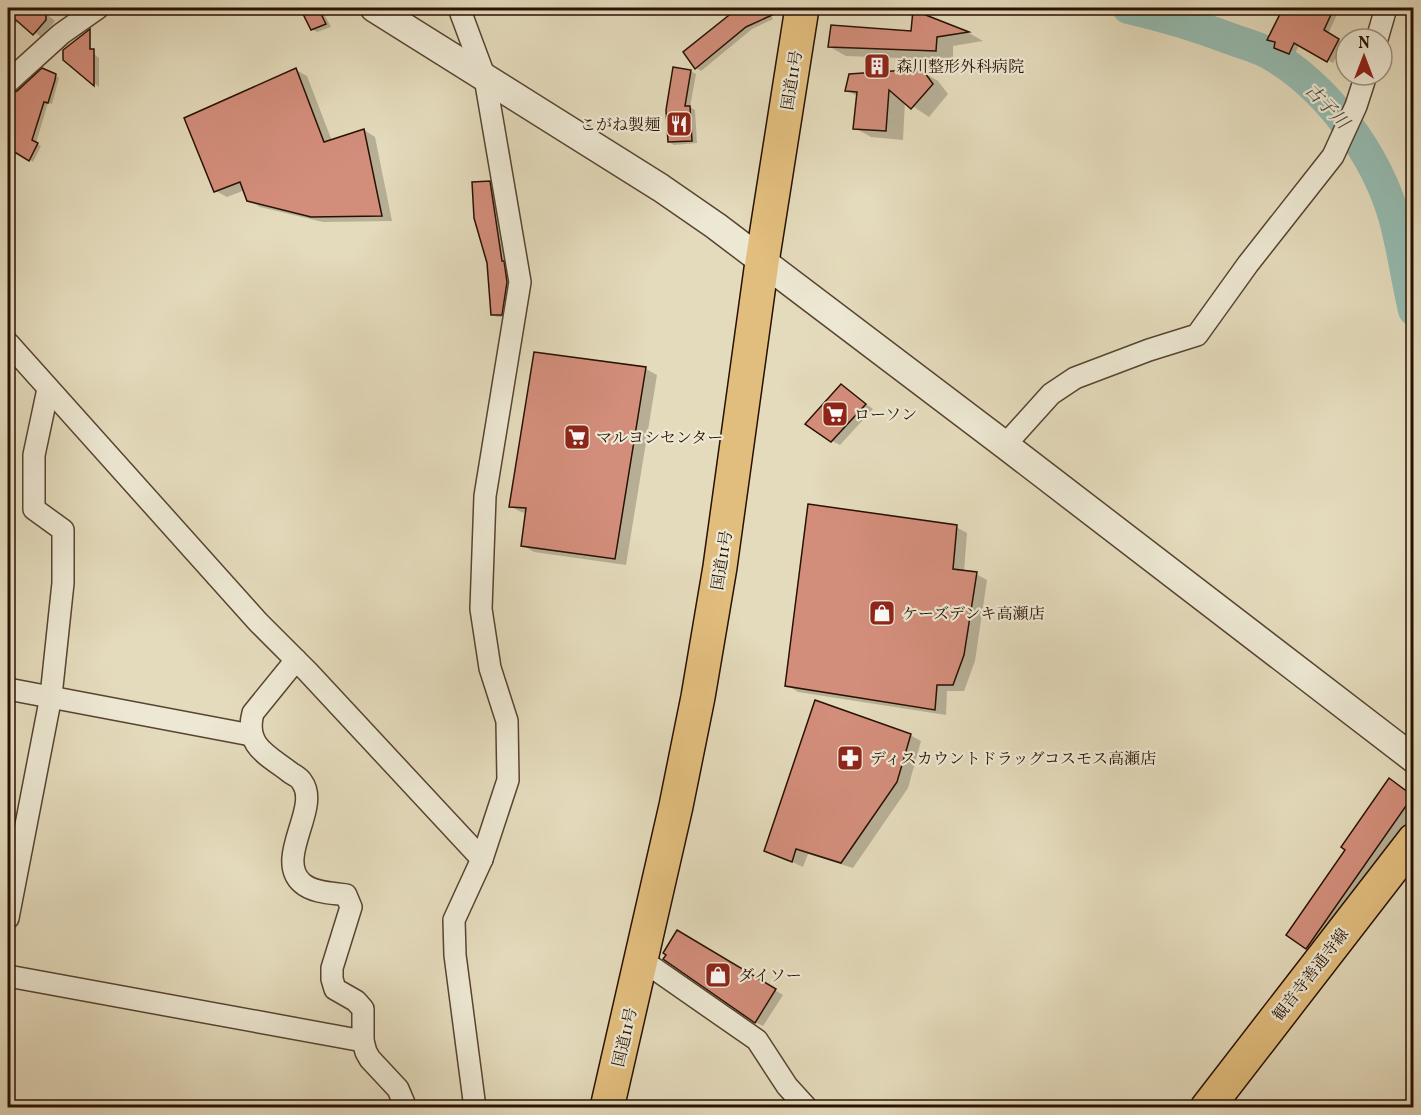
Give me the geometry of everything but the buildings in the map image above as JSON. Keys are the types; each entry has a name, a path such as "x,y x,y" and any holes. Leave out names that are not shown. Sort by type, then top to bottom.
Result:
{"main road":[{"name":"国道11号","path":"607,1107 679,795 720,567 762,262 802,8"},
{"name":"観音寺善通寺線","path":"1208,1107 1413,840"}],"street":[{"path":"8,82 61,34 98,8"},
{"path":"374,8 661,188 1005,445 1413,759"},
{"path":"459,8 485,78 520,282 485,496 481,609 490,668 507,721 508,780 482,859 454,920 455,955 475,1107"},
{"path":"1380,27 1386,8"},
{"path":"1005,445 1051,394 1076,378 1149,350 1197,335 1248,264 1333,156 1362,87"},
{"path":"8,343 218,578 482,859"},
{"path":"8,918 51,696 63,584 63,530 34,508 34,455 48,388"},
{"path":"296,660 253,712 250,723 251,735 261,749 302,781 306,802 295,846 293,864 296,874 302,884 313,889 346,895 349,900 351,907 332,968 335,990 356,1001 363,1009 363,1041 370,1059 398,1089 406,1107"},
{"path":"8,689 251,735"},
{"path":"642,960 757,1040 788,1086 807,1107"},
{"path":"8,976 363,1041"}],"waterway":[{"name":"古子川","path":"1128,8 1195,26 1264,51 1290,67 1329,103 1347,124 1362,147 1387,196 1398,231 1414,310"}],"place":[{"name":"森川整形外科病院","path":"877,66"},
{"name":"こがね製麺","path":"679,124"},
{"name":"ローソン","path":"835,414"},
{"name":"マルヨシセンター","path":"577,437"},
{"name":"ケーズデンキ高瀬店","path":"882,613"},
{"name":"ディスカウントドラッグコスモス高瀬店","path":"850,758"},
{"name":"ダイソー","path":"718,975"}]}
